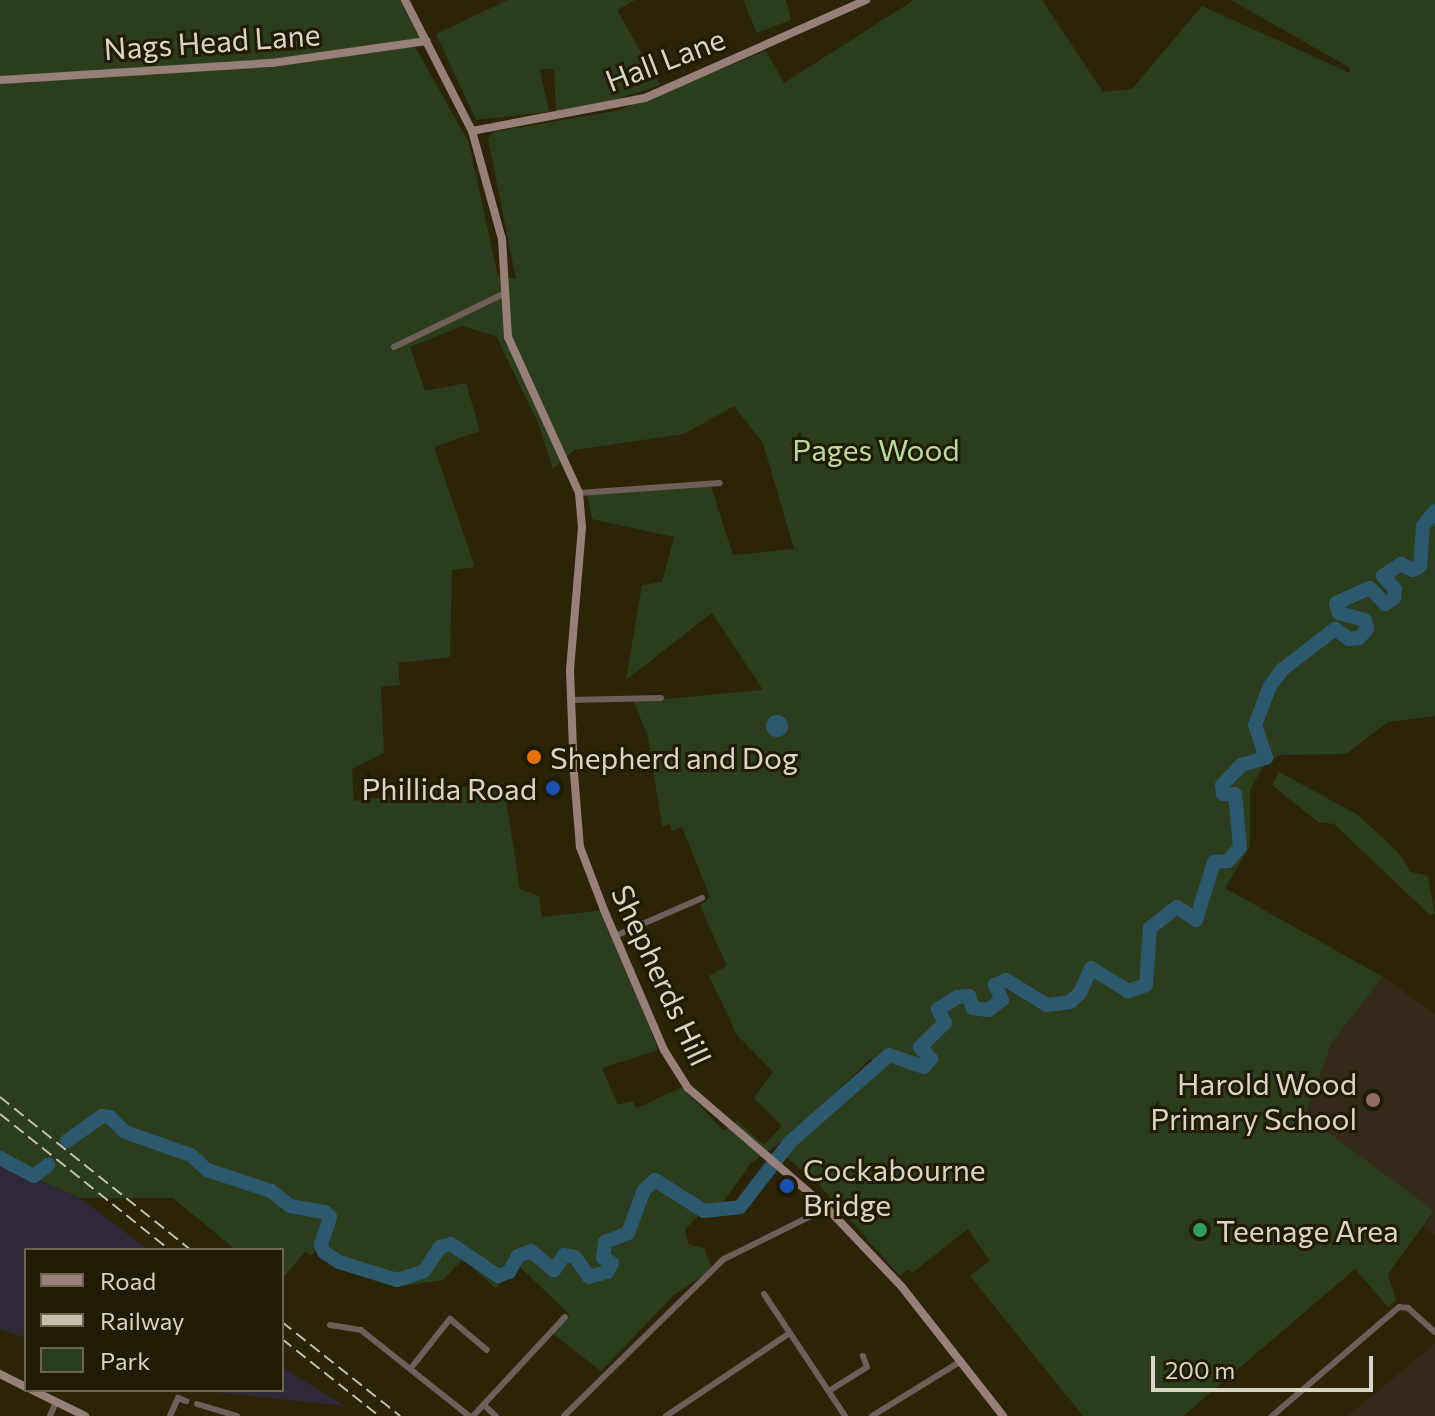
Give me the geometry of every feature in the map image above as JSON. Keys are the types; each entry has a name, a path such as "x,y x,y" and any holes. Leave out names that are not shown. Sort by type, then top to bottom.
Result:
{"street":[{"name":"Shepherds Hill","path":"405,0 472,131 502,239 508,337 579,493 582,527 570,700 580,847 615,936 676,1072 704,1104 827,1208 902,1287 1003,1416"},
{"name":"Hall Lane","path":"472,131 645,98 866,0"},
{"name":"Nags Head Lane","path":"0,80 272,63 426,41"},
{"path":"394,347 493,295 505,293"},
{"path":"579,493 720,483"},
{"path":"570,700 661,698"},
{"path":"615,936 702,898"},
{"path":"564,1416 724,1259 827,1208"},
{"path":"764,1294 845,1416"},
{"path":"1272,1416 1402,1306 1435,1332"},
{"path":"330,1325 361,1330 471,1416 565,1317"},
{"path":"411,1368 450,1319 487,1350"},
{"path":"666,1416 679,1402 790,1333"},
{"path":"829,1391 867,1367 863,1356"},
{"path":"872,1416 961,1361"},
{"path":"0,1374 24,1386"},
{"path":"36,1392 85,1416"},
{"path":"170,1416 178,1398 186,1401"},
{"path":"50,1416 56,1402"},
{"path":"197,1404 237,1416"},
{"path":"484,1405 496,1416"}],"shaded area":[{"name":"Harold Wood Primary School","path":"1383,977 1435,1014 1435,1235 1424,1227 1434,1212 1305,1115 1332,1042"},
{"path":"0,1164 80,1198 146,1248 24,1248 24,1337 0,1329"},
{"path":"1435,1343 1435,1416 1347,1416 1395,1377"},
{"path":"284,1368 345,1406 213,1392 284,1392"}],"green space":[{"name":"Pages Wood","path":"0,0 409,0 426,41 413,43 469,143 498,277 516,279 488,139 493,132 620,110 766,51 784,83 914,0 1042,0 1103,92 1132,89 1202,6 1350,73 1350,68 1231,0 1435,0 1435,716 1388,722 1346,754 1279,755 1262,768 1250,790 1250,846 1225,888 1383,977 1332,1042 1305,1115 1434,1211 1388,1274 1396,1300 1388,1307 1355,1269 1183,1416 1083,1416 970,1276 990,1261 968,1229 912,1273 908,1269 900,1276 815,1180 782,1154 875,1068 871,1058 795,1132 751,1163 722,1204 707,1208 685,1229 688,1244 704,1248 712,1269 674,1295 601,1371 553,1334 570,1315 518,1265 495,1288 463,1259 443,1280 396,1287 334,1263 317,1250 310,1256 305,1252 284,1277 284,1248 234,1248 173,1198 80,1198 0,1163","holes":["462,326 496,336 539,425 553,469 574,450 684,434 734,406 763,443 794,549 733,555 710,483 587,492 592,519 674,537 662,582 642,585 626,680 712,613 763,690 634,702 648,737 662,826 670,824 672,831 682,827 710,897 700,906 727,966 709,976 737,1035 773,1072 754,1098 782,1126 764,1145 737,1121 724,1131 682,1087 637,1108 632,1101 618,1105 602,1068 658,1050 604,910 542,917 539,896 520,889 503,782 354,801 352,769 384,753 381,687 400,685 398,663 450,657 452,570 475,567 434,447 480,431 466,383 425,391 410,347"]},
{"path":"508,0 635,0 617,10 660,85 598,105 556,112 554,69 540,69 549,112 476,120 436,34"},
{"path":"743,0 786,0 791,20 757,33"},
{"path":"1279,772 1358,815 1398,852 1411,872 1428,876 1435,914 1430,915 1334,824 1318,822 1272,785"}],"water":[{"path":"777,715 785,718 788,726 785,734 777,737 769,734 766,726 769,718"}],"waterway":[{"path":"67,1141 102,1116 110,1117 125,1132 191,1155 207,1170 271,1191 290,1206 325,1212 330,1217 321,1245 324,1252 339,1262 397,1280 424,1271 440,1247 451,1244 498,1276 509,1272 518,1256 531,1251 554,1270 564,1255 575,1257 589,1277 607,1272 612,1263 603,1258 605,1242 628,1233 644,1190 655,1180 704,1211 740,1207 790,1142 889,1055 924,1067 931,1059 920,1047 945,1023 938,1009 957,997 969,996 973,1008 988,1010 1002,1000 995,985 1006,980 1047,1005 1070,1002 1080,993 1091,968 1128,991 1146,985 1150,928 1177,907 1196,920 1214,862 1228,861 1240,847 1235,794 1223,794 1222,785 1241,765 1266,758 1255,725 1270,686 1283,669 1335,629 1349,639 1359,638 1367,629 1365,620 1339,613 1336,603 1370,588 1385,604 1394,598 1395,589 1383,576 1401,564 1413,570 1420,566 1423,526 1435,511"},
{"path":"0,1158 34,1176 48,1165"}],"railway":[{"path":"0,1097 189,1248"},
{"path":"0,1114 168,1248"},
{"path":"284,1324 400,1416"},
{"path":"284,1341 379,1416"}],"place":[{"name":"Shepherd and Dog","path":"534,757"},
{"name":"Phillida Road","path":"553,788"},
{"name":"Harold Wood Primary School","path":"1373,1100"},
{"name":"Cockabourne Bridge","path":"787,1186"},
{"name":"Teenage Area","path":"1200,1230"}]}
